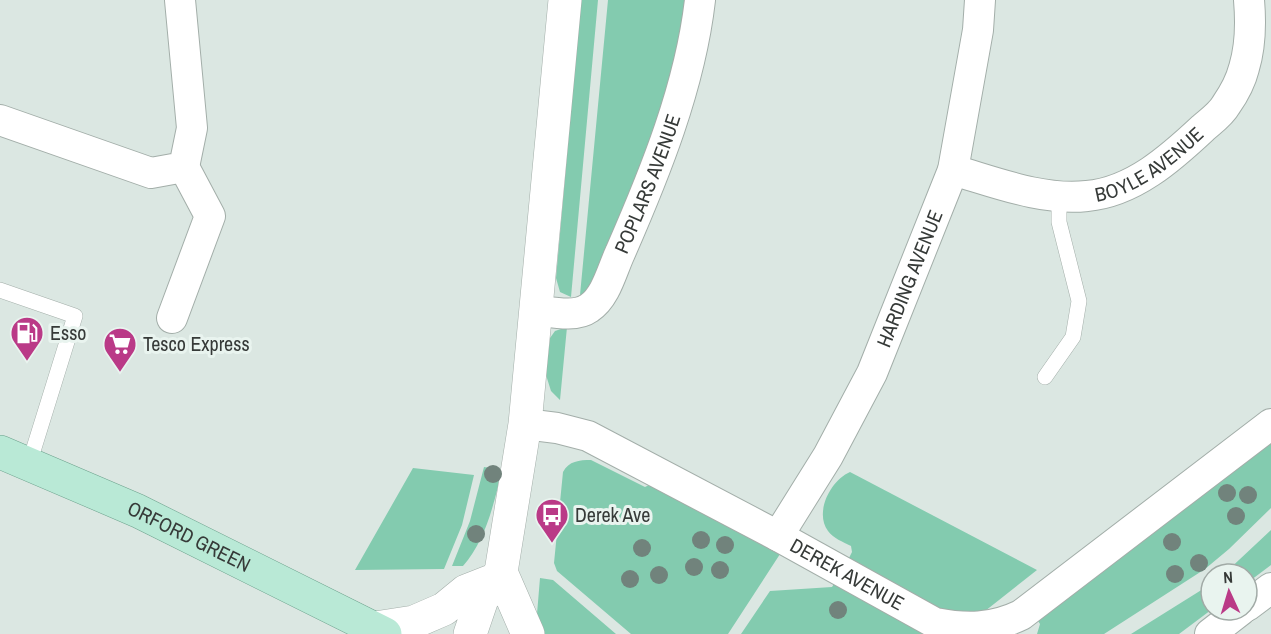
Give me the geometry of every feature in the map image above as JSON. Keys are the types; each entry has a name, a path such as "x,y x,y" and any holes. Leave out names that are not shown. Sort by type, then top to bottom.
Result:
{"main road":[{"name":"ORFORD GREEN","path":"14,458 138,511 386,632"}],"street":[{"path":"172,318 210,216 184,166 192,128 180,0"},
{"path":"470,634 482,599 498,576 525,424 565,0"},
{"name":"POPLARS AVENUE","path":"536,310 573,314 582,312 597,301 603,292 638,212 671,123 692,47 700,0"},
{"name":"HARDING AVENUE","path":"778,536 828,456 872,374 952,170 978,30 980,0"},
{"name":"BOYLE AVENUE","path":"952,170 1035,193 1059,196 1087,196 1116,190 1135,181 1156,168 1226,106 1244,70 1251,30 1249,0"},
{"path":"0,120 152,173 184,166"},
{"name":"DEREK AVENUE","path":"525,424 557,428 588,436 778,536 935,623 962,628 986,627 1021,615 1271,424"},
{"path":"386,632 444,609 466,591 498,576"},
{"path":"498,576 528,634"},
{"path":"1210,634 1226,622"}],"lane":[{"path":"1045,377 1073,337 1079,301 1059,222 1059,196"},
{"path":"0,290 75,316 14,458"}],"green space":[{"path":"581,0 598,0 571,297 560,292 556,278"},
{"path":"608,0 689,0 679,49 648,149 592,285 580,295"},
{"path":"567,327 560,400 551,391 546,375 550,338 555,331"},
{"path":"1271,435 1271,508 1213,562 1199,562 1199,573 1104,634 1037,634 1040,624 1035,616"},
{"path":"591,460 645,487 653,483 782,551 728,634 631,634 557,571 554,563 563,472 568,465 575,462"},
{"path":"484,467 502,470 492,508 478,545 471,556 463,566 452,566 470,521"},
{"path":"413,468 474,475 462,525 444,569 355,570"},
{"path":"850,472 1037,570 980,615 937,609 848,560 852,552 851,546 835,538 828,531 823,515 827,497 837,482"},
{"path":"1271,530 1271,565 1259,574 1259,562 1237,562"},
{"path":"540,578 553,580 616,634 543,634 537,614"},
{"path":"836,581 949,634 741,634 770,591 832,587"},
{"path":"1199,592 1199,619 1179,634 1131,634"}],"place":[{"name":"Esso","path":"27,362"},
{"name":"Tesco Express","path":"120,373"},
{"name":"Derek Ave","path":"552,544"}]}
